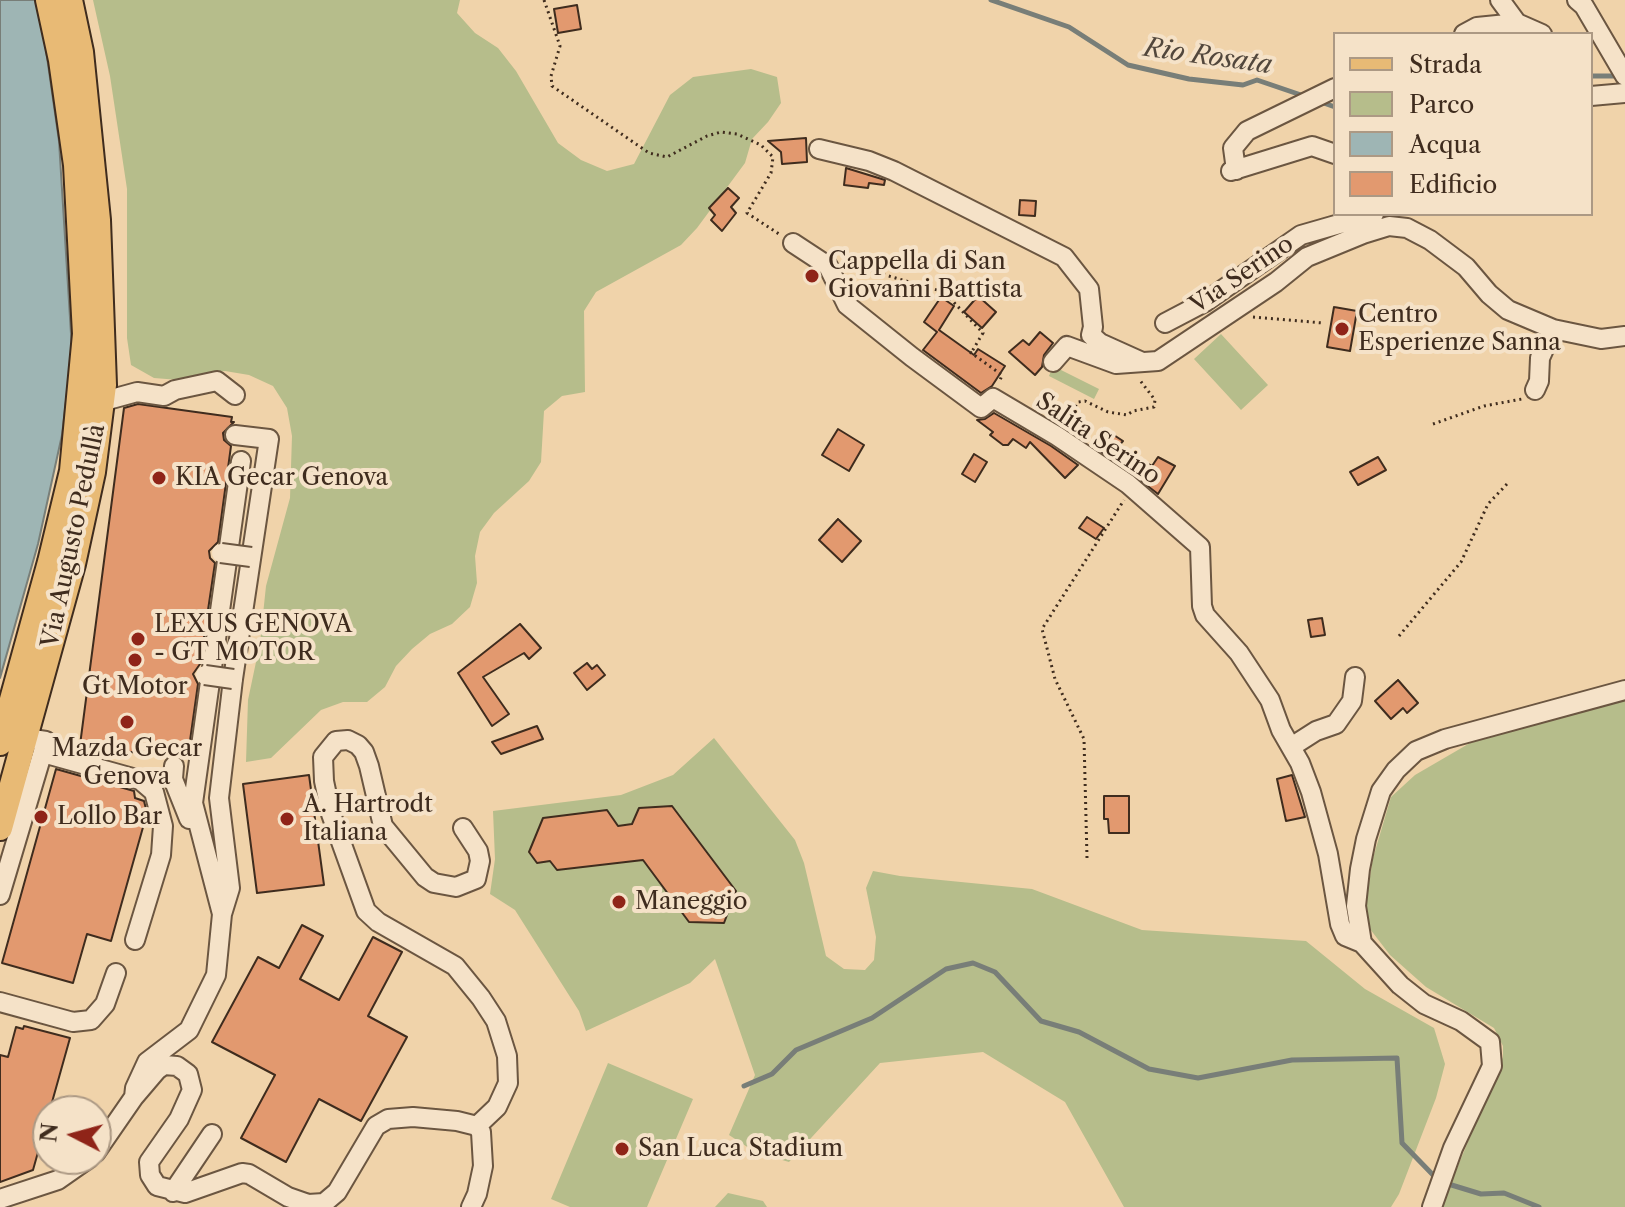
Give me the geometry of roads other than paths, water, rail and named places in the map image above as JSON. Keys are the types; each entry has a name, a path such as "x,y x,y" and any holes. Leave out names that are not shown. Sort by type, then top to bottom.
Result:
{"main road":[{"name":"Via Augusto Pedullà","path":"0,743 72,471 85,334 76,165 61,60 48,0"},
{"name":"Via Augusto Pedullà","path":"0,828 38,744 93,472 104,385 98,220 81,52 70,0"}],"street":[{"path":"1500,0 1517,23"},
{"path":"1577,0 1625,76"},
{"path":"1468,32 1477,27 1517,23 1537,32"},
{"path":"1593,49 1611,53"},
{"path":"1333,89 1247,131 1233,148 1234,170 1312,146 1333,153"},
{"path":"1593,96 1625,93"},
{"path":"819,149 869,161 894,171 1064,257 1089,289 1091,335 1136,363"},
{"path":"1165,323 1205,302 1301,235 1367,216"},
{"name":"Via Serino","path":"1136,363 1158,361 1276,282 1307,257 1389,226 1407,228 1430,240 1466,267 1489,294 1508,310 1553,329 1601,339 1625,336"},
{"name":"Salita Serino","path":"793,243 828,266 847,305 912,357 981,408 993,398 1057,436 1132,486 1200,547 1205,615 1247,665 1270,700 1291,747 1314,805 1345,936 1362,943 1400,985 1424,1004 1461,1021 1490,1042 1492,1066 1458,1137 1432,1207"},
{"path":"1205,302 1218,320"},
{"path":"1535,390 1539,381 1540,358 1553,329"},
{"path":"1053,362 1067,346 1116,364 1136,363"},
{"path":"108,400 137,392 164,396 175,390 217,381 235,395"},
{"path":"134,1097 147,1062 189,1030 216,975 222,914 230,888 219,798 233,679 269,439 235,435"},
{"path":"222,914 193,803 241,461"},
{"path":"221,553 251,557"},
{"path":"205,675 233,679"},
{"path":"1291,747 1316,731 1336,724 1352,701 1355,677"},
{"path":"1362,943 1356,906 1363,854 1381,791 1396,770 1416,751 1445,739 1623,689"},
{"path":"463,828 478,851 480,861 476,879 456,887 434,883 425,877 383,826 369,766 358,745 348,740 336,741 323,757 331,814 366,911 378,922 455,966 496,1021 507,1056 508,1083 497,1107 477,1126"},
{"name":"Via Augusto Pedullà","path":"0,895 38,744"},
{"path":"38,744 140,780 154,792 163,826 161,855 135,940"},
{"path":"174,766 173,779 210,869"},
{"path":"0,1002 73,1022 91,1020 105,1004 116,973"},
{"path":"112,1129 157,1070 164,1065 185,1069 192,1082 188,1101 149,1162 157,1186 173,1192 193,1191 242,1173 308,1204 324,1203 337,1192 381,1122 413,1117 457,1121 477,1126 481,1132 483,1166 471,1207"},
{"path":"173,1192 212,1134"},
{"path":"0,1199 46,1186 66,1175"}],"water":[{"path":"0,0 36,0 41,15 59,141 72,350 62,435 38,544 0,678"}],"waterway":[{"name":"Rio Rosata","path":"991,0 1069,27 1128,65 1189,79 1243,85 1257,80 1304,96"},
{"name":"Rio Rosata","path":"1593,76 1620,76"},
{"name":"Rio Rosata","path":"1321,102 1333,106"},
{"path":"744,1086 772,1074 796,1050 872,1018 946,969 973,963 995,972 1041,1021 1079,1032 1149,1069 1198,1078 1292,1060 1397,1058 1402,1143 1436,1178"},
{"path":"1445,1183 1481,1194 1504,1193 1539,1207"}],"place":[{"name":"Cappella di San Giovanni Battista","path":"812,276"},
{"name":"Centro Esperienze Sanna","path":"1342,329"},
{"name":"KIA Gecar Genova","path":"159,478"},
{"name":"LEXUS GENOVA - GT MOTOR","path":"138,639"},
{"name":"Gt Motor","path":"135,660"},
{"name":"Mazda Gecar Genova","path":"127,722"},
{"name":"Lollo Bar","path":"41,817"},
{"name":"A. Hartrodt Italiana","path":"287,819"},
{"name":"Maneggio","path":"619,902"},
{"name":"San Luca Stadium","path":"622,1149"}]}
